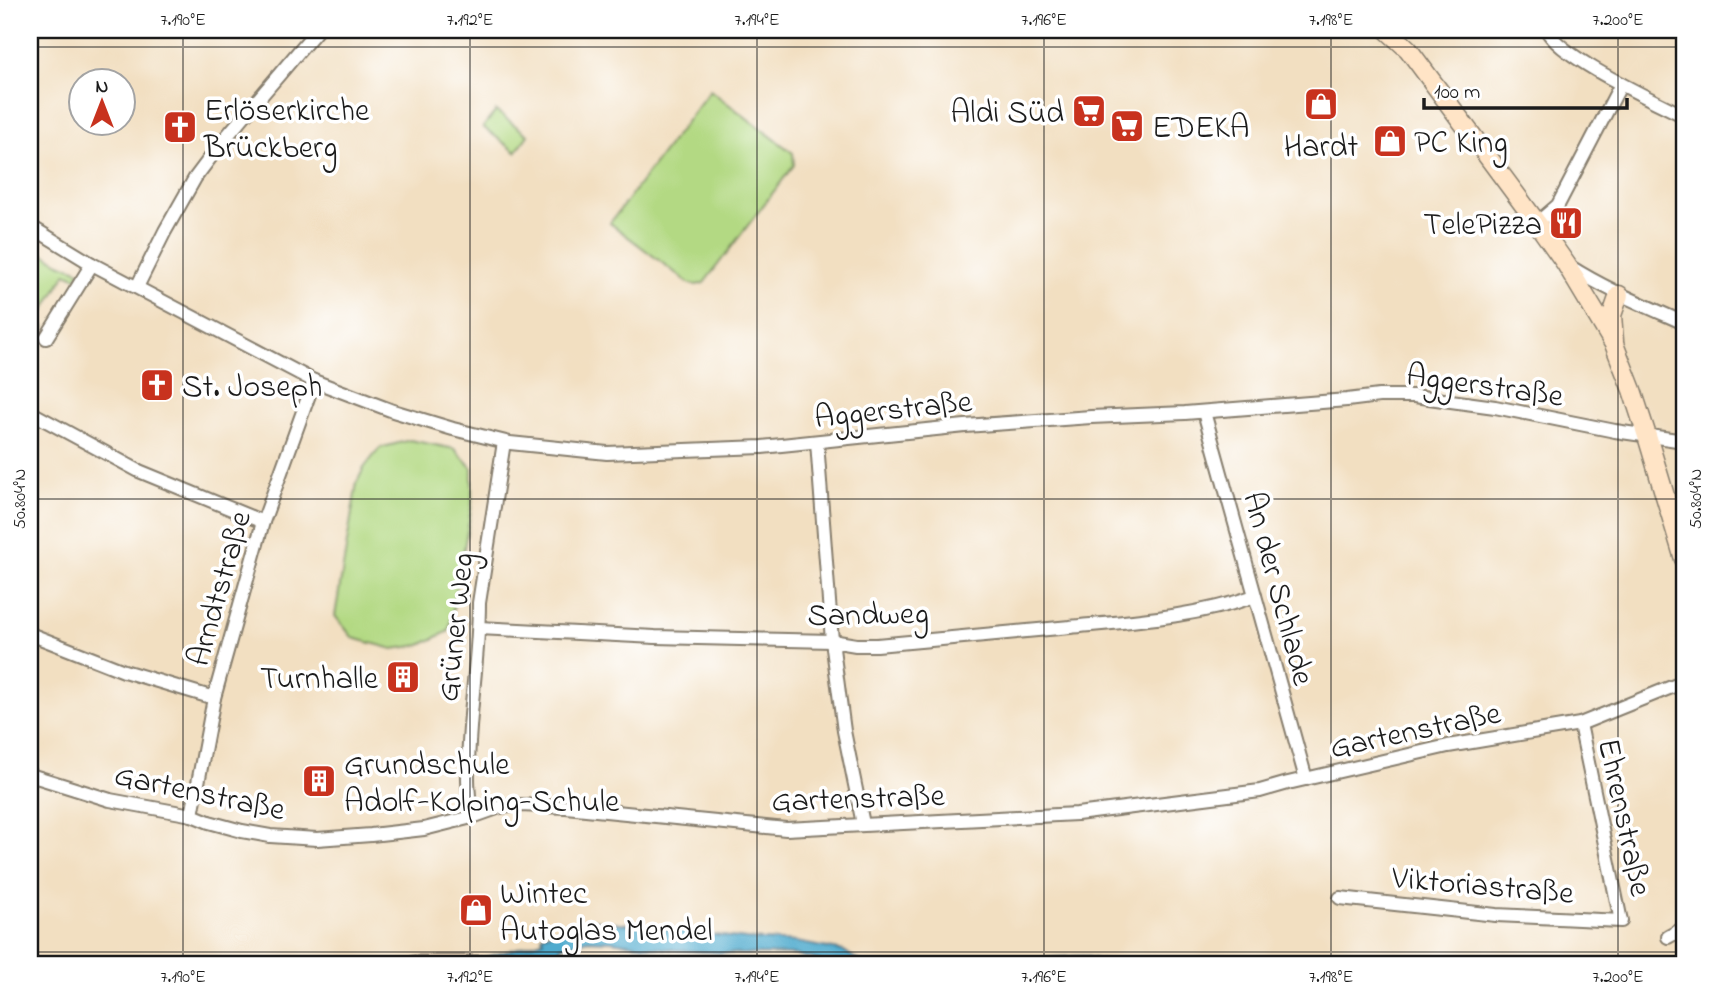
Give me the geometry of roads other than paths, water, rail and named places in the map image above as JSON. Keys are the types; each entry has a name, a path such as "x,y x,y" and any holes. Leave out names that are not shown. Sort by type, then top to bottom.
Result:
{"main road":[{"path":"1387,30 1408,49 1537,223 1566,264 1614,344 1647,436 1684,559"},
{"path":"1614,344 1612,315 1619,295"},
{"path":"414,965 482,965"}],"street":[{"path":"137,286 195,178 317,30"},
{"path":"1547,30 1557,44 1620,84 1684,116"},
{"path":"1537,223 1558,205 1620,84"},
{"name":"Aggerstraße","path":"30,226 92,264 314,381 393,411 504,442 607,453 762,447 965,426 1204,412 1378,396 1414,396 1495,407 1615,431 1684,441"},
{"path":"46,338 92,264"},
{"path":"1566,264 1619,295 1684,323"},
{"name":"Arndtstraße","path":"192,815 214,698 263,522 314,381"},
{"path":"30,412 139,471 263,522"},
{"name":"An der Schlade","path":"1204,412 1306,779"},
{"name":"Grüner Weg","path":"472,817 468,780 480,603 504,442"},
{"path":"817,442 832,641 844,731 863,824"},
{"name":"Sandweg","path":"479,628 655,638 832,641 877,645 1138,621 1238,602 1255,596"},
{"path":"30,634 124,671 214,698"},
{"name":"Gartenstraße","path":"30,775 110,800 192,815 243,831 317,839 424,828 520,804 786,828 1077,814 1260,791 1448,746 1580,724 1684,682"},
{"name":"Ehrenstraße","path":"1580,724 1620,921"},
{"name":"Viktoriastraße","path":"1340,898 1496,915 1620,921"},
{"path":"1668,937 1684,928"}],"water":[{"path":"588,919 746,939 796,942 844,951 869,965 829,965 795,955 675,950 588,940 560,947 562,958 558,952 509,965 458,965 543,941 542,935"},
{"path":"1083,956 1119,965 1008,965 1050,958"}],"place":[{"name":"Hardt","path":"1321,104"},
{"name":"Aldi Süd","path":"1089,111"},
{"name":"EDEKA","path":"1127,126"},
{"name":"Erlöserkirche Brückberg","path":"180,127"},
{"name":"PC King","path":"1390,141"},
{"name":"TelePizza","path":"1566,223"},
{"name":"St. Joseph","path":"157,385"},
{"name":"Turnhalle","path":"403,677"},
{"name":"Grundschule Adolf-Kolping-Schule","path":"319,781"},
{"name":"Wintec Autoglas Mendel","path":"476,910"}]}
